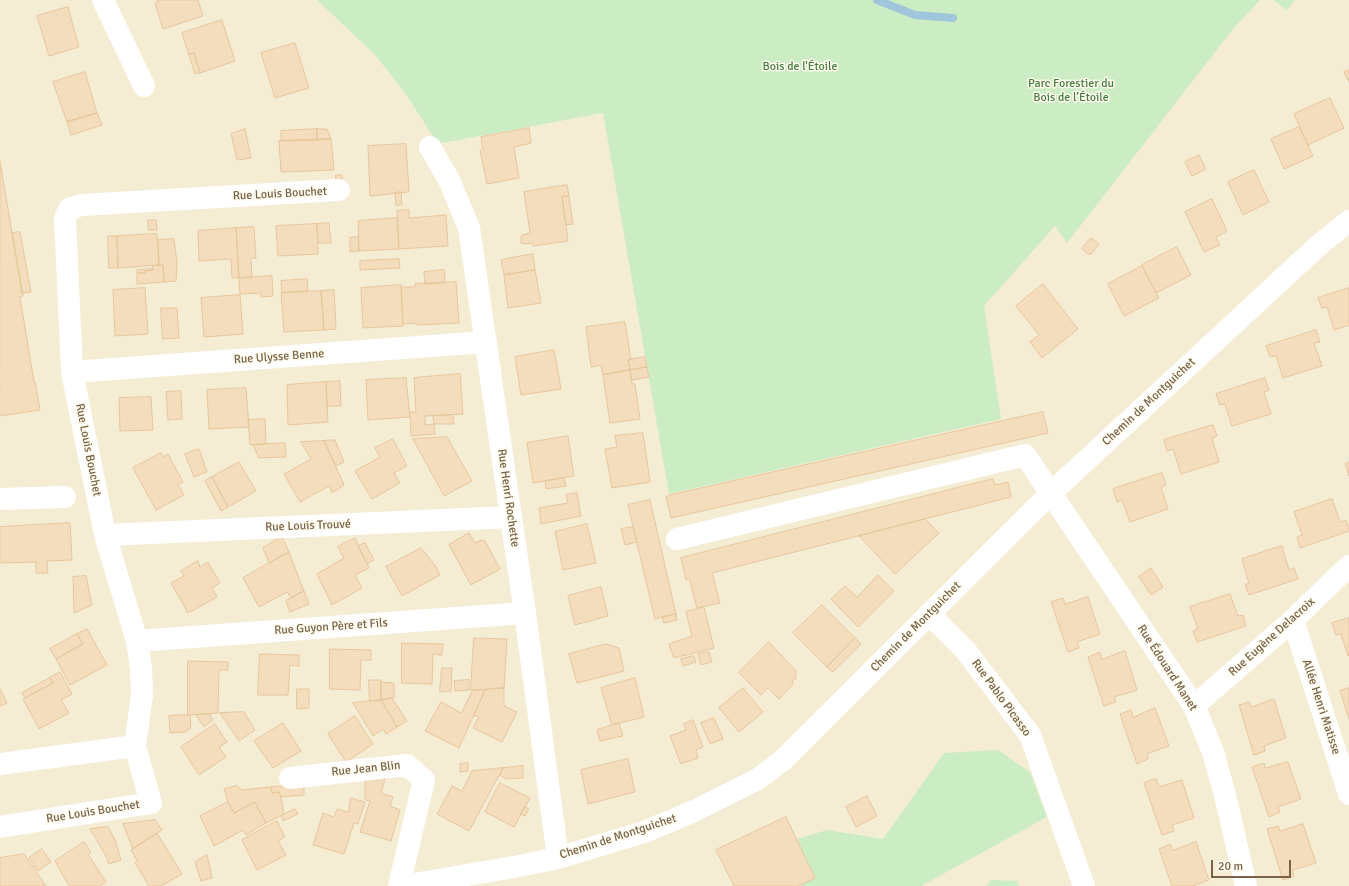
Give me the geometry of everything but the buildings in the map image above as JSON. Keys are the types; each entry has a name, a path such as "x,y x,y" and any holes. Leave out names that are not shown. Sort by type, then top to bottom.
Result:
{"street":[{"path":"103,0 144,86"},
{"name":"Rue Henri Rochette","path":"430,147 449,180 469,228 525,614 558,858"},
{"name":"Rue Louis Bouchet","path":"0,827 151,803 135,746 142,695 141,669 137,641 105,535 72,372 65,219 69,209 81,205 339,190"},
{"name":"Chemin de Montguichet","path":"401,886 558,858 644,832 694,811 758,779 783,760 1050,492 1319,245 1349,221"},
{"name":"Rue Ulysse Benne","path":"72,372 486,342"},
{"name":"Rue Édouard Manet","path":"677,539 1025,455 1194,706 1215,760 1225,795 1246,886"},
{"path":"0,499 65,497"},
{"name":"Rue Louis Trouvé","path":"105,535 510,517"},
{"name":"Rue Eugène Delacroix","path":"1194,706 1293,620 1349,566"},
{"name":"Rue Guyon Père et Fils","path":"137,641 525,614"},
{"name":"Rue Pablo Picasso","path":"929,614 966,651 1030,735 1084,886"},
{"name":"Allée Henri Matisse","path":"1293,620 1349,794"},
{"path":"0,764 135,746"},
{"name":"Rue Jean Blin","path":"290,778 407,765 424,780 401,886"}],"shaded area":[{"path":"0,0 317,0 375,55 405,93 438,144 603,113 1256,0 1273,0 1287,10 1295,0 1349,0 1349,886 0,886"}],"green space":[{"path":"317,0 1260,0 1233,29 1067,243 1055,226 984,306 1001,419 669,494 603,113 438,144 405,93 375,55"},
{"path":"1273,0 1295,0 1287,10"},
{"path":"998,750 1030,772 1047,817 921,886 798,886 815,878 797,839 827,830 883,839 944,753"},
{"path":"991,880 1017,881 1019,886 986,886"}],"waterway":[{"path":"877,0 915,15 953,18"}],"park label":[{"name":"Bois de l'Étoile","path":"800,67"},
{"name":"Parc Forestier du Bois de l’Étoile","path":"1071,91"}]}
